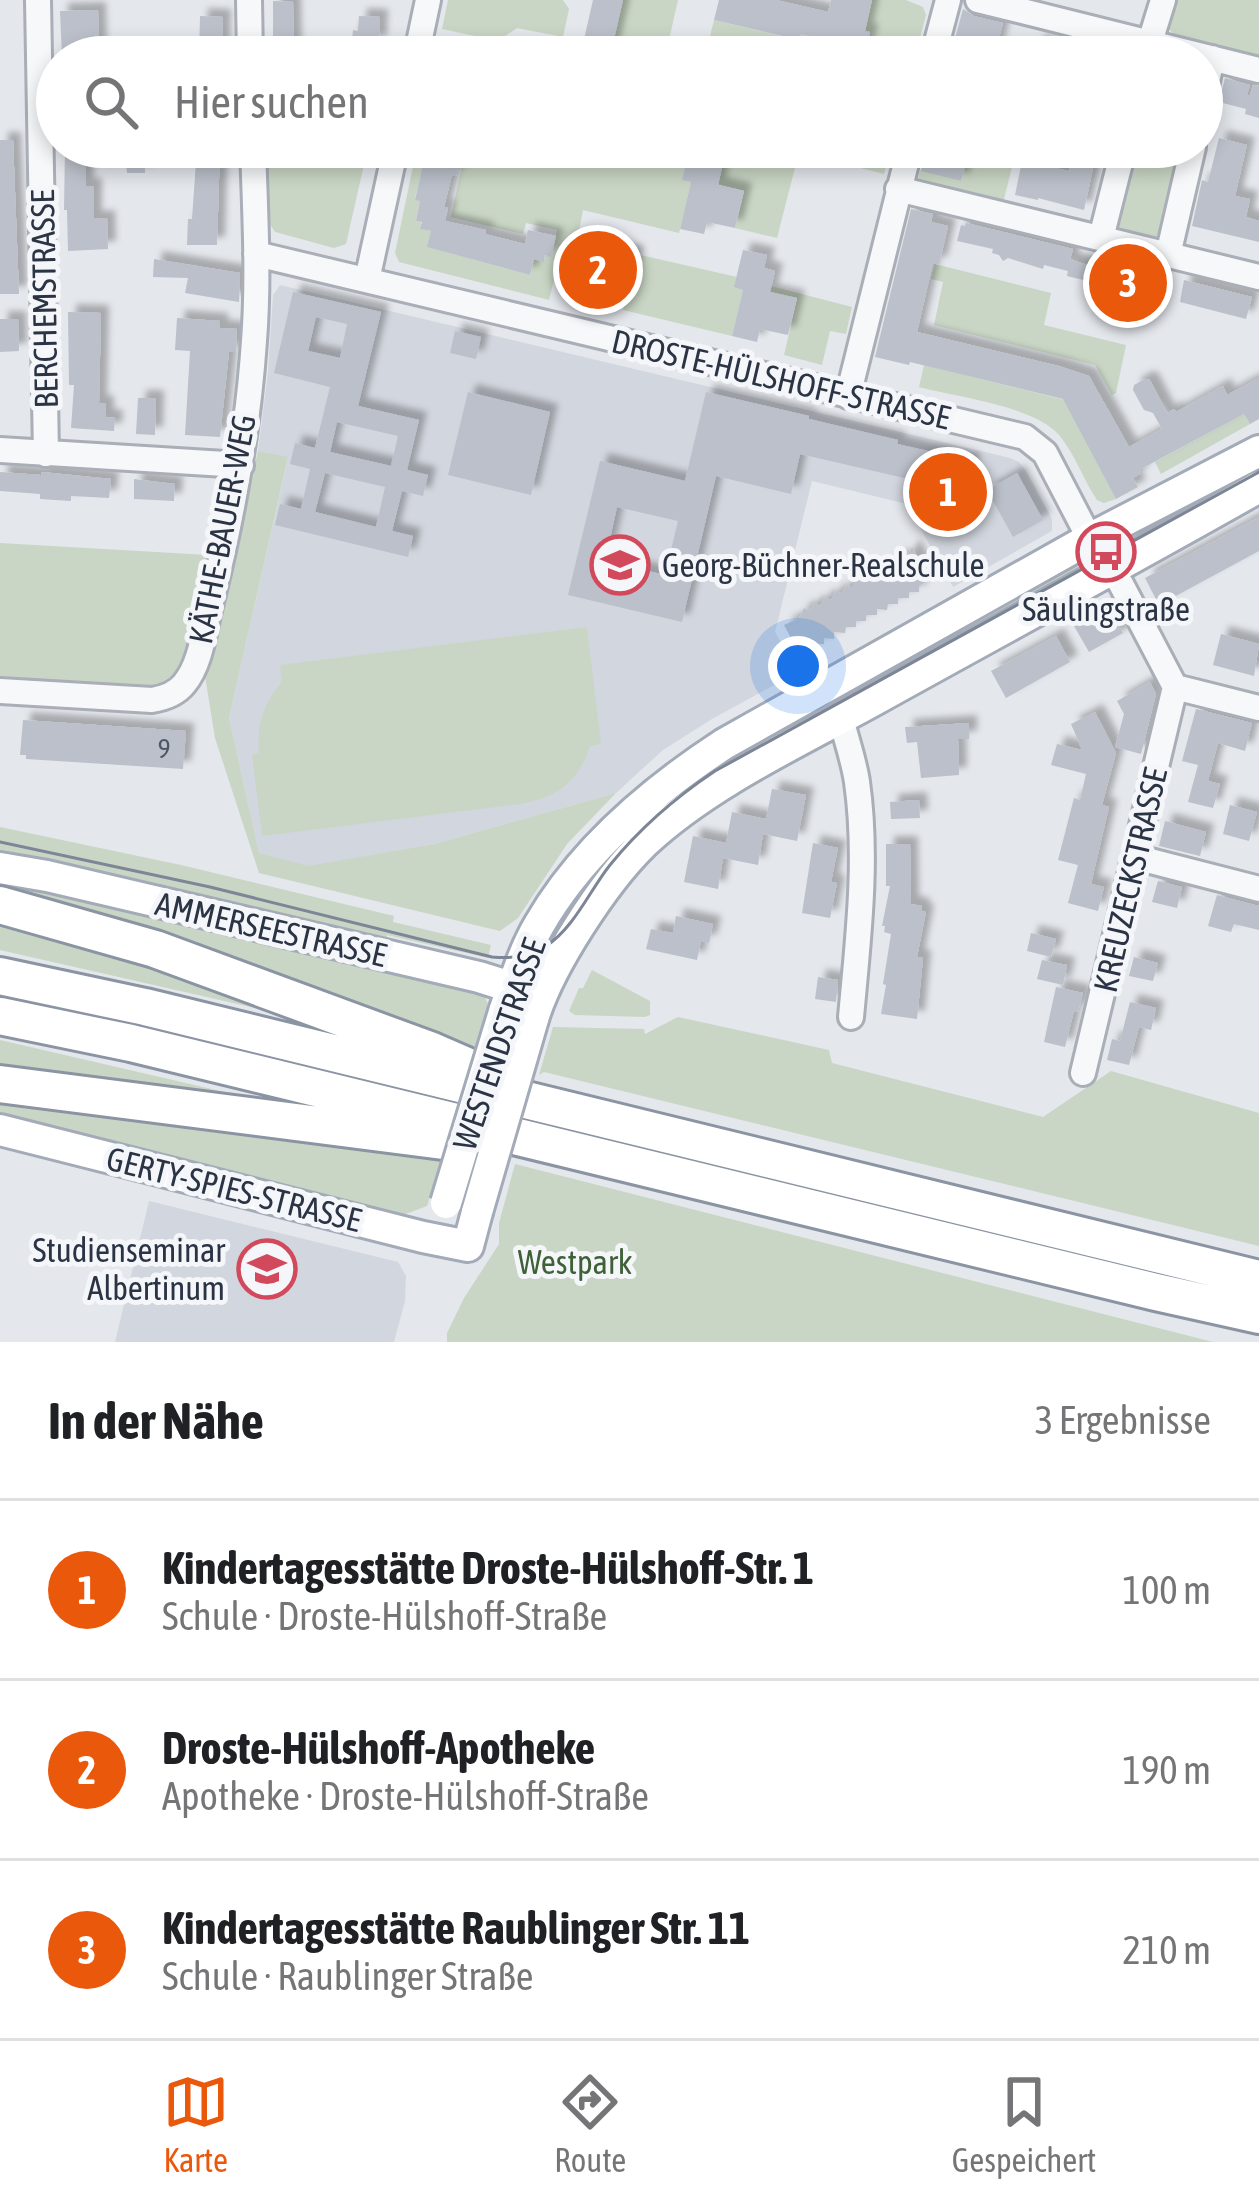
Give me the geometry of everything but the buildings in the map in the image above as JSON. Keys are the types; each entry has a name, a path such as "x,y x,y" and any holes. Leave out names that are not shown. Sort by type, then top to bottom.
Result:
{"highway":[{"path":"0,905 155,949 432,1051 556,1107"},
{"path":"0,976 145,1007 1259,1279"},
{"path":"0,1016 153,1048 1259,1315"},
{"path":"0,1084 374,1130 692,1180"},
{"path":"1156,1292 1259,1331"}],"main road":[{"name":"WESTENDSTRASSE","path":"436,1240 522,1005 552,974 601,895 644,844 707,795 841,718 1259,451"},
{"name":"WESTENDSTRASSE","path":"469,1246 536,929 563,886 628,817 678,774 724,745 1102,554 1259,487"},
{"name":"AMMERSEESTRASSE","path":"0,868 242,921 522,1005"},
{"name":"GERTY-SPIES-STRASSE","path":"0,1130 469,1246"}],"street":[{"name":"BERCHEMSTRASSE","path":"38,0 39,36"},
{"path":"249,0 250,36"},
{"path":"420,36 428,0"},
{"path":"939,36 948,0"},
{"path":"978,0 1100,36"},
{"path":"1151,36 1163,0"},
{"path":"1223,61 1259,70"},
{"name":"BERCHEMSTRASSE","path":"41,168 46,454"},
{"name":"KÄTHE-BAUER-WEG","path":"0,692 163,699 182,687 198,655 241,465 254,342 254,168"},
{"path":"367,280 392,168"},
{"path":"848,396 904,168"},
{"path":"1101,238 1119,168"},
{"path":"1168,255 1187,168"},
{"path":"898,189 1259,277"},
{"name":"DROSTE-HÜLSHOFF-STRASSE","path":"256,254 1016,434 1045,453 1102,554"},
{"path":"0,450 241,465"},
{"path":"1102,554 1175,687 1259,708"},
{"name":"KREUZECKSTRASSE","path":"1084,1073 1175,687"},
{"path":"841,718 860,818 859,930 851,1017"},
{"path":"1135,857 1259,889"}],"shaded area":[{"path":"280,285 1010,458 1026,471 1052,519 1052,531 953,587 907,504 812,481 775,632 798,672 663,750 616,793 434,844 307,867 259,853 229,718 288,458 258,451 273,295"},
{"name":"Studienseminar Albertinum","path":"149,1201 398,1262 406,1276 405,1301 394,1342 115,1342"}],"green space":[{"path":"448,0 563,0 569,9 563,36 517,28 505,36 442,29"},
{"path":"623,0 678,0 670,36 612,36"},
{"path":"872,0 906,0 923,7 926,15 920,36 865,36"},
{"path":"1174,0 1259,0 1259,57 1223,47 1223,36 1181,36 1167,27"},
{"path":"714,20 782,36 710,36"},
{"path":"268,168 363,168 346,244 334,248 275,232 270,224"},
{"path":"413,168 422,168 415,199 420,201 416,221 421,222 421,229 431,231 428,247 530,275 534,259 544,261 546,255 551,256 557,230 526,223 523,234 451,217 462,168 685,168 683,179 691,182 679,233 583,210 572,268 554,280 549,300 399,262 395,253"},
{"path":"722,168 795,168 777,238 735,228 744,191 718,184"},
{"path":"964,168 1012,168 1003,203 918,180 920,170 961,181"},
{"path":"1126,168 1177,168 1159,240 1113,229"},
{"path":"636,254 737,277 743,290 732,336 623,310"},
{"path":"935,264 1051,293 1044,325 1126,345 1116,393 1112,395 1095,365 934,325 943,282 931,279"},
{"path":"771,286 852,307 846,334 830,331 822,365 784,355 797,299 770,292"},
{"path":"924,365 1065,400 1116,499 1097,500 1065,442 1047,425 1014,410 919,387"},
{"path":"1244,414 1250,424 1161,474 1155,462"},
{"path":"258,451 288,457 229,718 259,853 308,866 434,844 616,793 567,844 518,918 500,931 259,873 215,738 205,676"},
{"path":"0,543 208,555 193,631 179,668 146,687 0,678"},
{"path":"1076,562 1083,577 742,759 552,962 534,962 584,875 701,765"},
{"path":"587,627 601,744 590,746 573,778 556,792 520,804 262,836 252,755 259,753 263,715 282,682 280,665"},
{"path":"0,827 394,916 393,922 491,945 488,958 387,935 387,939 445,953 444,957 0,857"},
{"path":"0,875 481,989 488,1004 473,1053 0,892"},
{"path":"0,913 294,1017 0,950"},
{"path":"592,970 650,1001 650,1015 575,1015 569,1011"},
{"path":"678,1017 829,1050 832,1063 1043,1117 1111,1071 1259,1113 1259,1246 544,1072 539,1075 553,1027 644,1029 645,1034"},
{"path":"0,1040 307,1111 0,1075"},
{"path":"0,1100 443,1156 427,1206 403,1215 32,1129 0,1119"},
{"name":"Westpark","path":"515,1164 1213,1342 447,1342 464,1298 499,1244 499,1223"}],"tram line":[{"path":"0,842 210,887 492,957 527,955 565,929 610,865 646,826 715,771 1259,472"}],"place":[{"name":"Droste-Hülshoff-Apotheke","path":"598,270"},
{"name":"Kindertagesstätte Raublinger Str. 11","path":"1128,283"},
{"name":"Kindertagesstätte Droste-Hülshoff-Str. 1","path":"948,492"},
{"name":"Säulingstraße","path":"1106,552"},
{"name":"Georg-Büchner-Realschule","path":"620,565"},
{"name":"Studienseminar Albertinum","path":"267,1269"}]}
